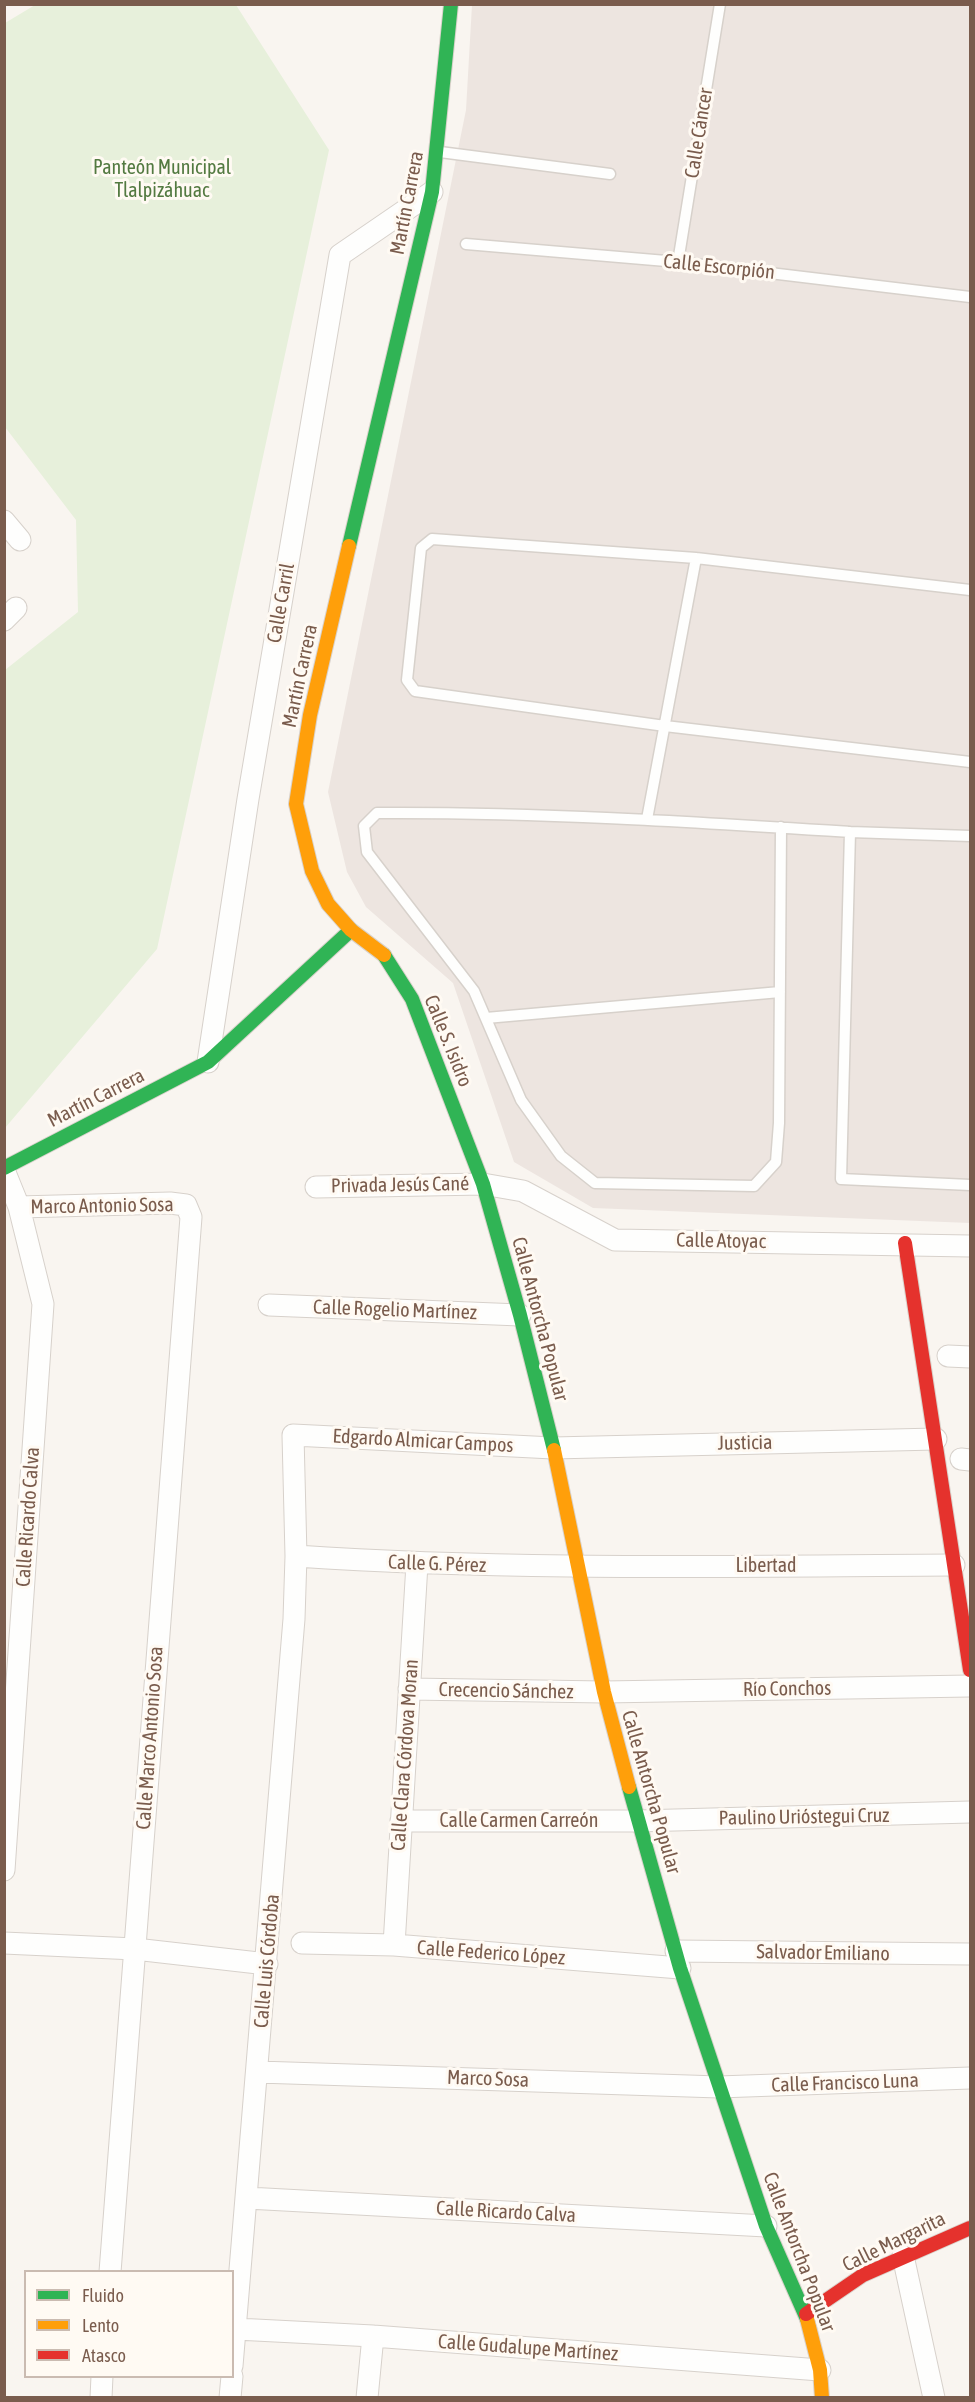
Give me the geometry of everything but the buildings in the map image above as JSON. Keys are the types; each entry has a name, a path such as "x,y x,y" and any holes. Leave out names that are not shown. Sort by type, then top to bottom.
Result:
{"main road":[{"name":"Martín Carrera","path":"4,1169 208,1062 351,930 328,904 312,872 296,804 309,715 432,192 451,4"},
{"name":"Calle S. Isidro","path":"351,930 383,954 412,999 483,1184"},
{"name":"Calle Antorcha Popular","path":"483,1184 520,1315 553,1448 604,1692 638,1821 678,1959 766,2226 806,2314 820,2370 822,2397"},
{"path":"904,1243 970,1670"},
{"name":"Calle Margarita","path":"806,2314 863,2275 970,2228"}],"street":[{"name":"Calle Carril","path":"208,1062 248,799 340,255 432,192"},
{"path":"4,521 20,540"},
{"name":"Calle Ricardo Calva","path":"4,1169 18,1207 43,1304 4,1870"},
{"name":"Privada Jesús Cané","path":"316,1187 483,1184"},
{"name":"Calle Atoyac","path":"483,1184 523,1191 615,1240 904,1243 970,1246"},
{"name":"Marco Antonio Sosa","path":"18,1207 170,1203 186,1205"},
{"name":"Calle Marco Antonio Sosa","path":"110,2270 191,1218 186,1205"},
{"name":"Calle Rogelio Martínez","path":"269,1305 520,1315"},
{"path":"948,1356 970,1357"},
{"name":"Edgardo Almicar Campos","path":"293,1435 553,1448"},
{"name":"Calle Luis Córdoba","path":"234,2348 294,1619 296,1556 293,1435"},
{"name":"Justicia","path":"553,1448 936,1439"},
{"name":"Calle G. Pérez","path":"296,1556 417,1564 579,1567"},
{"name":"Calle Clara Córdova Moran","path":"394,1945 417,1564"},
{"name":"Libertad","path":"579,1567 954,1565"},
{"name":"Río Conchos","path":"604,1692 970,1686"},
{"name":"Crecencio Sánchez","path":"409,1689 604,1692"},
{"name":"Paulino Urióstegui Cruz","path":"638,1821 970,1812"},
{"name":"Calle Carmen Carreón","path":"400,1821 638,1821"},
{"path":"4,1943 135,1949 267,1964"},
{"name":"Calle Federico López","path":"302,1943 394,1945 678,1959"},
{"name":"Salvador Emiliano","path":"678,1959 970,1954"},
{"name":"Marco Sosa","path":"258,2072 719,2087"},
{"name":"Calle Francisco Luna","path":"719,2087 970,2079"},
{"name":"Calle Ricardo Calva","path":"247,2198 766,2226"},
{"path":"903,2256 933,2397"},
{"name":"Calle Gudalupe Martínez","path":"236,2329 373,2336 820,2370"},
{"path":"368,2397 373,2336"},
{"path":"100,2397 102,2378"},
{"path":"230,2397 232,2378"}],"lane":[{"name":"Calle Cáncer","path":"678,262 720,4"},
{"path":"436,152 610,174"},
{"name":"Calle Escorpión","path":"466,244 678,262 970,297"},
{"path":"970,590 696,558 432,539 421,548 406,680 415,691 665,726 970,762"},
{"path":"647,819 696,558"},
{"path":"781,827 779,1123 776,1162 754,1186 595,1183 561,1156 521,1100 474,991 368,852 364,826 377,813 478,812 647,819 781,827 850,832 970,836"},
{"path":"850,832 842,1179 970,1185"},
{"path":"486,1018 780,992"}],"shaded area":[{"path":"472,5 970,5 970,1223 593,1208 514,1162 453,983 366,907 347,872 328,792 466,110"}],"green space":[{"name":"Panteón Municipal Tlalpizáhuac","path":"35,5 236,5 329,150 157,949 5,1128 5,670 78,612 76,520 5,427 5,23"}],"traffic: fast":[{"path":"349,546 432,192 451,4"},
{"path":"4,1168 208,1062 351,930"},
{"path":"384,955 412,999 483,1184 520,1315 554,1450"},
{"path":"629,1787 680,1968 766,2226 807,2319"}],"traffic: slow":[{"path":"349,546 310,715 296,804 312,871 328,904 351,930 384,955"},
{"path":"554,1450 604,1692 629,1787"},
{"path":"807,2319 820,2370 822,2398"}],"traffic: jam":[{"path":"905,1243 970,1670"},
{"path":"806,2314 863,2275 970,2228"}]}
